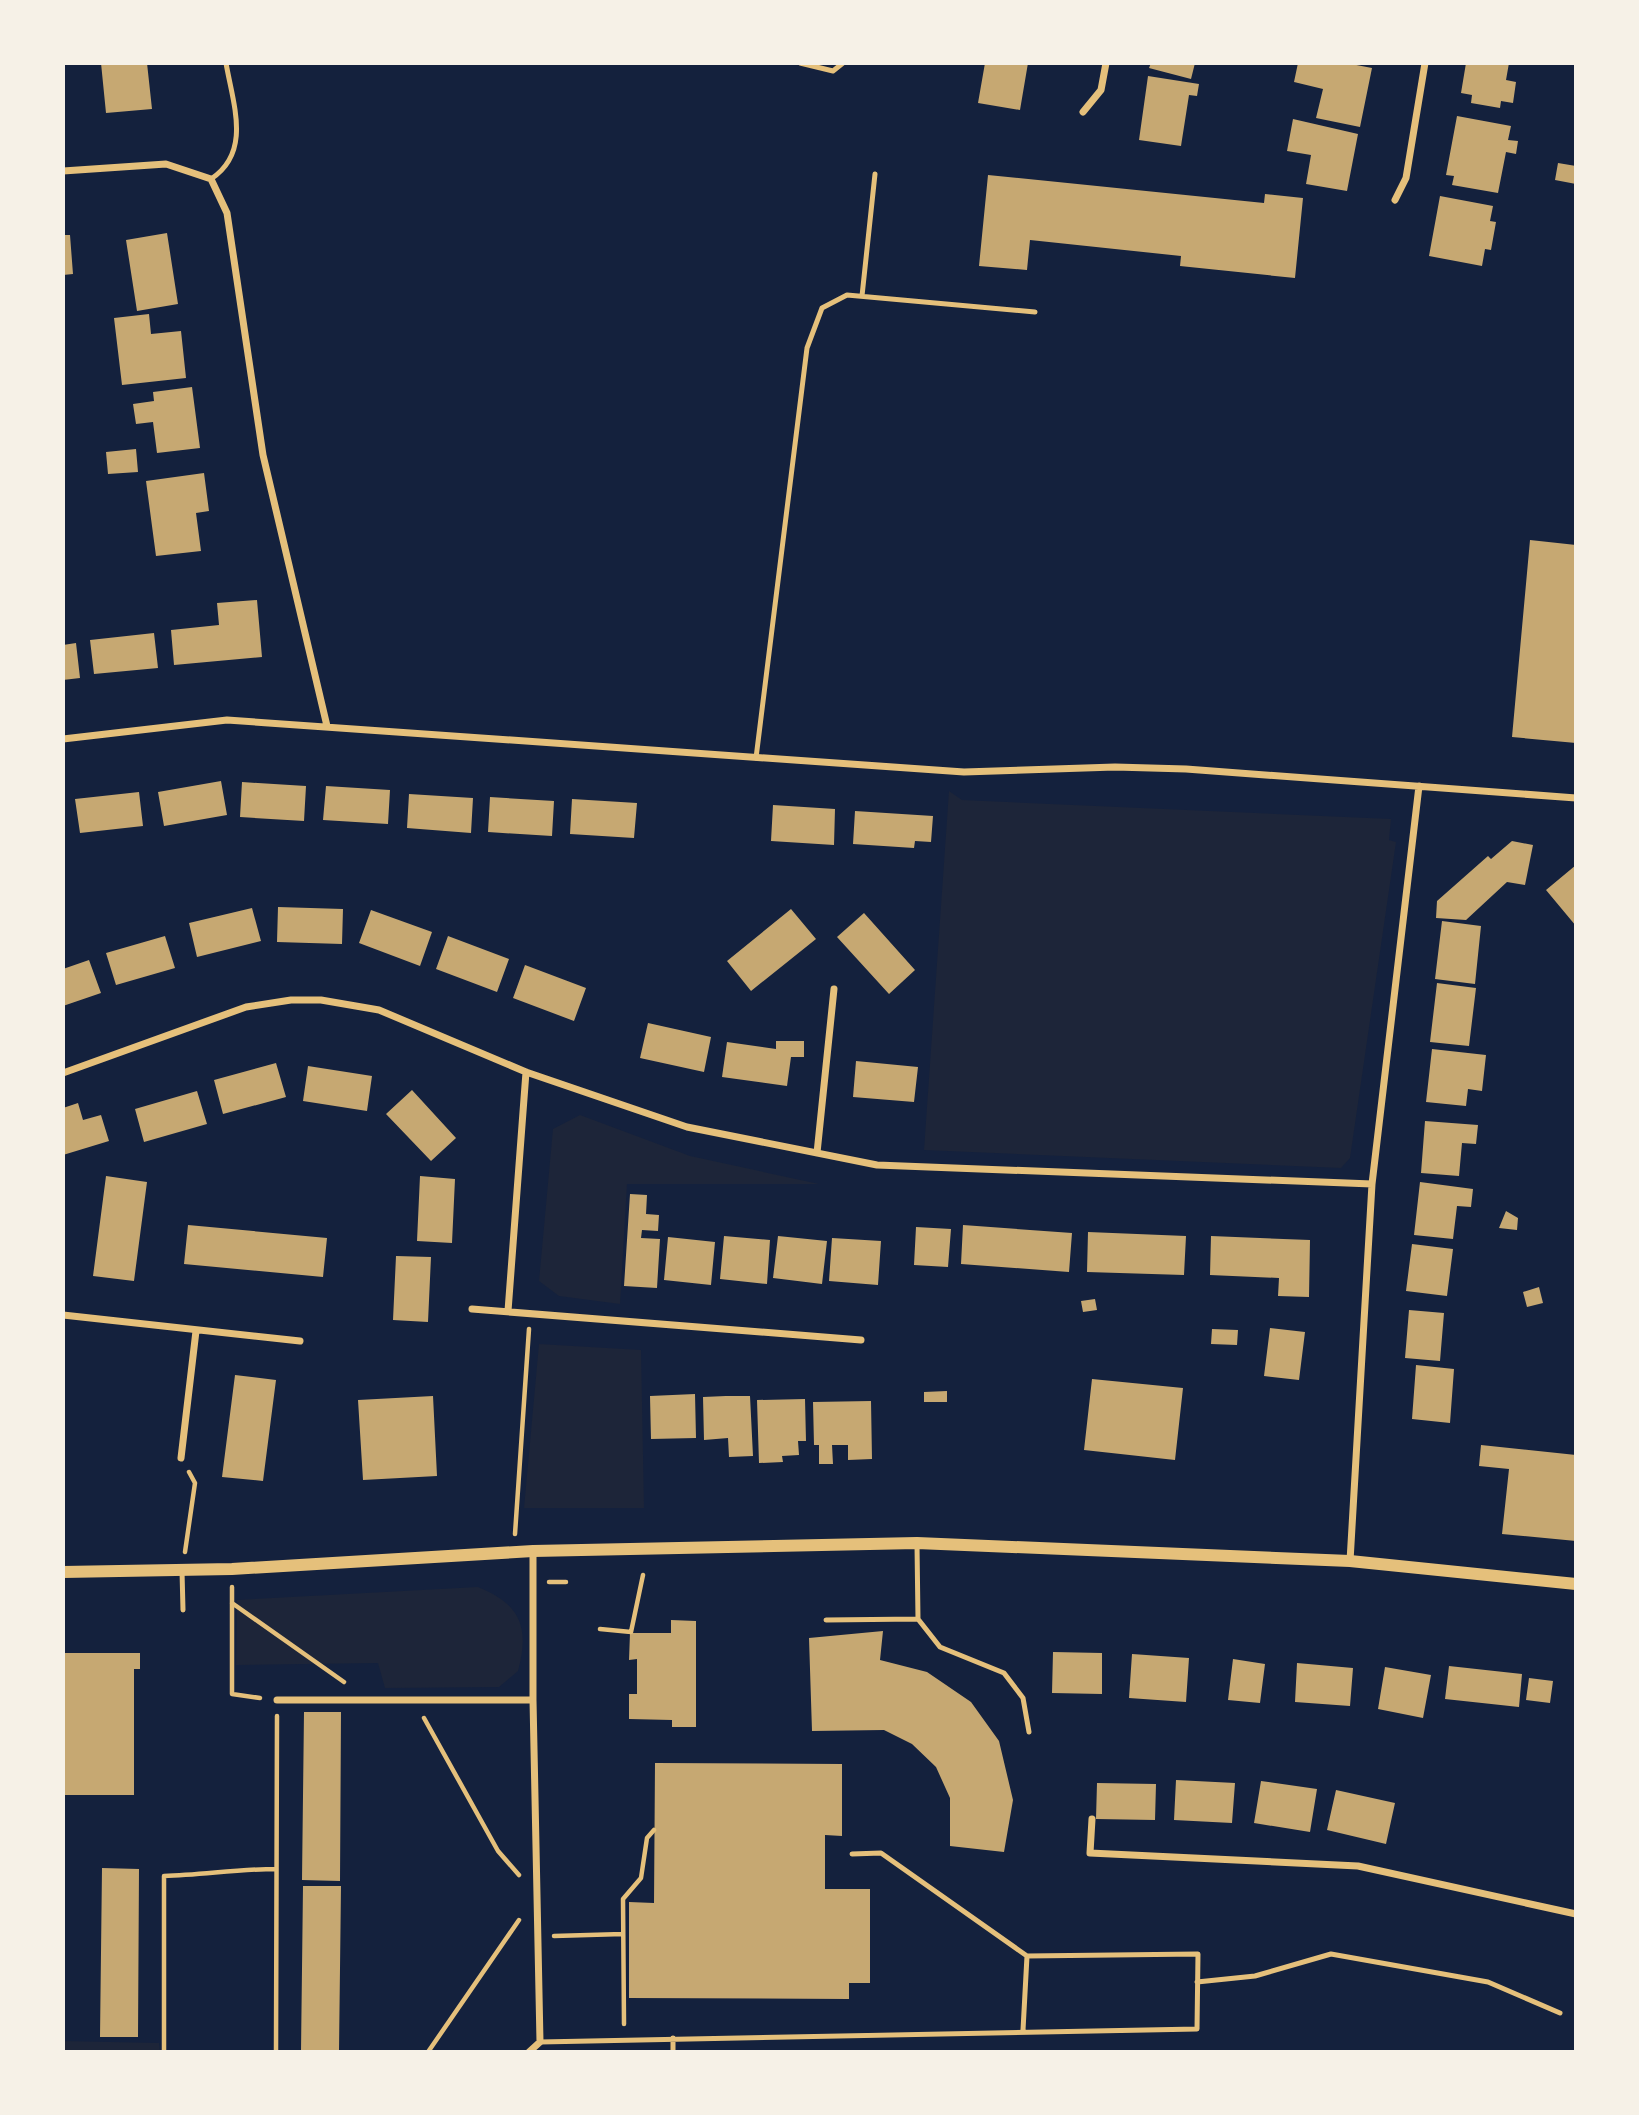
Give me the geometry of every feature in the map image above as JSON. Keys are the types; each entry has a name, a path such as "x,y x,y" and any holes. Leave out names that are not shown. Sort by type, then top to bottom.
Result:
{"street":[{"path":"1083,112 1101,90 1106,63"},
{"path":"1395,200 1406,178 1425,63"},
{"path":"63,171 166,164 211,179 227,213 263,455 327,726"},
{"path":"63,739 227,720 964,772 1115,767 1186,769 1576,798"},
{"path":"1350,1561 1372,1184 1419,786"},
{"path":"817,1153 834,989"},
{"path":"63,1073 246,1007 290,1000 353,1003 379,1010 526,1072 687,1127 877,1165 1372,1184"},
{"path":"509,1311 526,1072"},
{"path":"472,1308 861,1340"},
{"path":"63,1315 300,1341"},
{"path":"181,1458 196,1331"},
{"path":"63,1572 232,1569 533,1551 917,1543 1350,1561 1576,1584"},
{"path":"529,2052 540,2042 533,1700 533,1551"},
{"path":"277,1700 533,1700"},
{"path":"1092,1819 1090,1853 1359,1866 1576,1914"}],"lane":[{"path":"211,179 228,168 238,136 226,63"},
{"path":"800,63 833,71 843,63"},
{"path":"862,296 875,173"},
{"path":"755,758 807,348 821,308 847,295 1035,312"},
{"path":"917,1543 918,1619 940,1647 1004,1673 1023,1698 1028,1732"},
{"path":"182,1570 183,1609"},
{"path":"826,1620 918,1619"},
{"path":"540,2042 1002,2033 1023,2030 1197,2029 1198,1954 1027,1956 881,1853 852,1854"},
{"path":"1197,1982 1255,1976 1331,1954 1488,1982 1560,2013"},
{"path":"1023,2030 1027,1956"},
{"path":"673,2038 673,2052"}],"path":[{"path":"513,1552 530,1313"},
{"path":"181,1458 195,1483 182,1570"},
{"path":"232,1569 232,1694 277,1700 276,2052"},
{"path":"600,1629 631,1632 643,1575"},
{"path":"232,1603 371,1700"},
{"path":"414,1700 498,1851 537,1895 428,2052"},
{"path":"624,2039 623,1899 641,1878 647,1838 654,1830"},
{"path":"164,2052 164,1876 224,1874 235,1869 276,1869"},
{"path":"538,1937 623,1934"}],"shaded area":[{"path":"949,791 962,800 1391,819 1389,840 1396,842 1350,1158 1341,1168 924,1150"},
{"path":"580,1115 690,1156 819,1184 627,1184 620,1304 559,1296 539,1281 553,1129"},
{"path":"539,1344 641,1350 644,1508 524,1508"},
{"path":"478,1587 504,1601 512,1609 522,1630 523,1642 518,1671 499,1687 385,1688 378,1663 236,1665 237,1600"},
{"path":"63,2041 159,2043 160,2052 63,2052"}],"building":[{"path":"101,63 147,63 152,109 106,113"},
{"path":"985,63 1028,63 1020,110 978,103"},
{"path":"1151,63 1195,63 1191,79 1149,68"},
{"path":"1298,63 1346,63 1372,68 1360,127 1316,118 1323,89 1294,82"},
{"path":"1466,63 1509,63 1506,80 1516,82 1513,103 1501,101 1500,108 1471,103 1472,95 1461,93"},
{"path":"1148,76 1199,84 1197,96 1189,95 1181,146 1139,140"},
{"path":"1457,116 1511,126 1508,140 1518,141 1516,154 1506,152 1498,193 1452,185 1454,176 1446,175"},
{"path":"1293,119 1358,134 1347,191 1306,184 1311,155 1287,151"},
{"path":"1558,163 1576,166 1576,184 1555,180"},
{"path":"988,175 1264,203 1265,194 1303,198 1295,278 1180,266 1181,256 1030,240 1027,270 979,266"},
{"path":"1440,196 1493,206 1490,221 1496,222 1491,250 1485,249 1482,266 1429,256"},
{"path":"167,233 178,304 137,311 126,240"},
{"path":"63,235 70,235 73,274 63,275"},
{"path":"149,314 151,334 181,331 186,378 122,385 114,318"},
{"path":"192,387 200,448 157,453 153,422 136,424 133,404 154,401 153,392"},
{"path":"136,449 138,472 108,474 106,452"},
{"path":"204,473 209,511 196,513 201,551 156,556 146,481"},
{"path":"1530,540 1576,545 1576,743 1512,737"},
{"path":"257,600 262,657 174,665 171,630 219,625 217,603"},
{"path":"154,633 158,668 94,674 90,640"},
{"path":"76,643 80,678 63,680 63,645"},
{"path":"221,781 227,815 164,826 158,792"},
{"path":"242,782 306,786 304,821 240,817"},
{"path":"326,786 390,790 388,824 323,820"},
{"path":"139,792 143,826 80,833 75,799"},
{"path":"409,794 473,798 471,833 407,828"},
{"path":"490,797 554,801 552,836 488,832"},
{"path":"572,799 637,803 634,838 570,834"},
{"path":"773,805 835,809 834,845 771,841"},
{"path":"855,811 933,816 931,842 915,841 914,848 853,844"},
{"path":"1512,841 1533,845 1525,885 1507,882 1466,920 1436,918 1437,901 1488,856 1491,859"},
{"path":"1576,865 1576,926 1546,890"},
{"path":"278,907 343,909 342,944 277,942"},
{"path":"252,908 261,941 197,957 189,923"},
{"path":"791,909 816,939 751,991 727,961"},
{"path":"371,910 432,932 420,966 359,943"},
{"path":"864,913 915,970 889,994 837,937"},
{"path":"1442,921 1481,926 1475,984 1435,979"},
{"path":"165,936 175,968 116,985 106,953"},
{"path":"448,936 509,959 497,992 436,969"},
{"path":"89,960 101,993 63,1006 63,969"},
{"path":"525,965 586,988 574,1021 513,998"},
{"path":"1437,983 1476,988 1469,1046 1430,1042"},
{"path":"648,1023 711,1037 704,1072 640,1058"},
{"path":"776,1041 804,1041 804,1057 791,1057 787,1086 722,1077 727,1042 776,1049"},
{"path":"1432,1049 1486,1055 1482,1091 1468,1089 1466,1106 1426,1102"},
{"path":"856,1061 918,1067 914,1102 853,1097"},
{"path":"276,1063 286,1097 223,1114 214,1080"},
{"path":"308,1066 372,1076 367,1111 303,1101"},
{"path":"412,1090 456,1138 431,1161 386,1114"},
{"path":"197,1091 207,1124 144,1142 135,1109"},
{"path":"78,1103 83,1120 101,1115 109,1141 63,1155 63,1108"},
{"path":"1425,1121 1478,1125 1476,1144 1462,1143 1459,1176 1421,1173"},
{"path":"106,1176 147,1182 134,1281 93,1276"},
{"path":"420,1176 455,1179 452,1243 417,1241"},
{"path":"1420,1182 1473,1189 1471,1207 1457,1206 1453,1239 1414,1235"},
{"path":"630,1194 647,1195 646,1214 659,1215 658,1231 642,1230 641,1238 660,1239 657,1288 624,1286"},
{"path":"1506,1211 1518,1218 1517,1230 1499,1228"},
{"path":"188,1225 327,1238 323,1277 184,1264"},
{"path":"963,1225 1072,1233 1069,1272 961,1264"},
{"path":"916,1227 951,1229 948,1267 914,1265"},
{"path":"1088,1232 1186,1236 1184,1275 1087,1272"},
{"path":"724,1236 770,1240 767,1284 720,1279"},
{"path":"778,1236 827,1241 822,1284 773,1278"},
{"path":"1211,1236 1310,1240 1309,1297 1278,1296 1279,1278 1210,1275"},
{"path":"668,1237 715,1242 711,1285 664,1280"},
{"path":"832,1238 881,1241 878,1285 829,1281"},
{"path":"1412,1244 1453,1249 1447,1296 1406,1291"},
{"path":"396,1256 431,1257 428,1322 393,1320"},
{"path":"1539,1287 1543,1303 1527,1307 1523,1292"},
{"path":"1095,1299 1097,1310 1083,1312 1081,1301"},
{"path":"1409,1310 1444,1313 1440,1361 1405,1358"},
{"path":"1270,1328 1305,1332 1299,1380 1264,1376"},
{"path":"1212,1329 1238,1330 1237,1345 1211,1344"},
{"path":"1416,1365 1454,1369 1450,1423 1412,1419"},
{"path":"235,1375 276,1380 263,1481 222,1477"},
{"path":"1092,1379 1183,1388 1175,1460 1084,1450"},
{"path":"947,1391 947,1402 924,1402 924,1392"},
{"path":"695,1394 696,1438 651,1439 650,1396"},
{"path":"433,1396 437,1476 363,1480 358,1400"},
{"path":"750,1396 753,1456 729,1457 728,1438 704,1440 703,1397"},
{"path":"805,1399 806,1441 798,1441 799,1455 782,1456 783,1462 759,1463 757,1400"},
{"path":"871,1401 872,1459 848,1460 848,1445 832,1445 833,1464 819,1464 819,1445 814,1445 813,1402"},
{"path":"1481,1445 1576,1455 1576,1541 1502,1534 1509,1469 1479,1466"},
{"path":"671,1620 696,1621 696,1727 672,1727 672,1720 629,1719 629,1694 637,1694 637,1659 629,1660 630,1633 671,1633"},
{"path":"883,1631 880,1660 927,1672 971,1702 999,1741 1013,1800 1004,1852 950,1846 950,1798 936,1767 912,1744 884,1730 812,1731 809,1638"},
{"path":"1053,1652 1102,1653 1102,1694 1052,1693"},
{"path":"63,1653 140,1653 140,1669 134,1669 134,1795 63,1795"},
{"path":"1132,1654 1189,1658 1186,1702 1129,1698"},
{"path":"1233,1659 1265,1664 1260,1703 1228,1700"},
{"path":"1297,1663 1353,1668 1350,1706 1295,1702"},
{"path":"1449,1666 1522,1674 1519,1707 1445,1699"},
{"path":"1385,1667 1431,1675 1423,1718 1378,1709"},
{"path":"1529,1678 1553,1681 1550,1703 1526,1700"},
{"path":"304,1712 341,1712 340,1881 302,1880"},
{"path":"655,1763 842,1764 842,1836 825,1835 825,1889 870,1889 870,1983 849,1983 849,1999 629,1998 629,1902 654,1903"},
{"path":"1176,1780 1235,1783 1232,1823 1174,1820"},
{"path":"1261,1781 1317,1789 1310,1832 1254,1823"},
{"path":"1097,1783 1156,1784 1155,1820 1096,1819"},
{"path":"1336,1790 1395,1803 1386,1844 1327,1830"},
{"path":"102,1868 139,1869 138,2037 100,2037"},
{"path":"303,1886 341,1886 339,2052 301,2052"}]}
